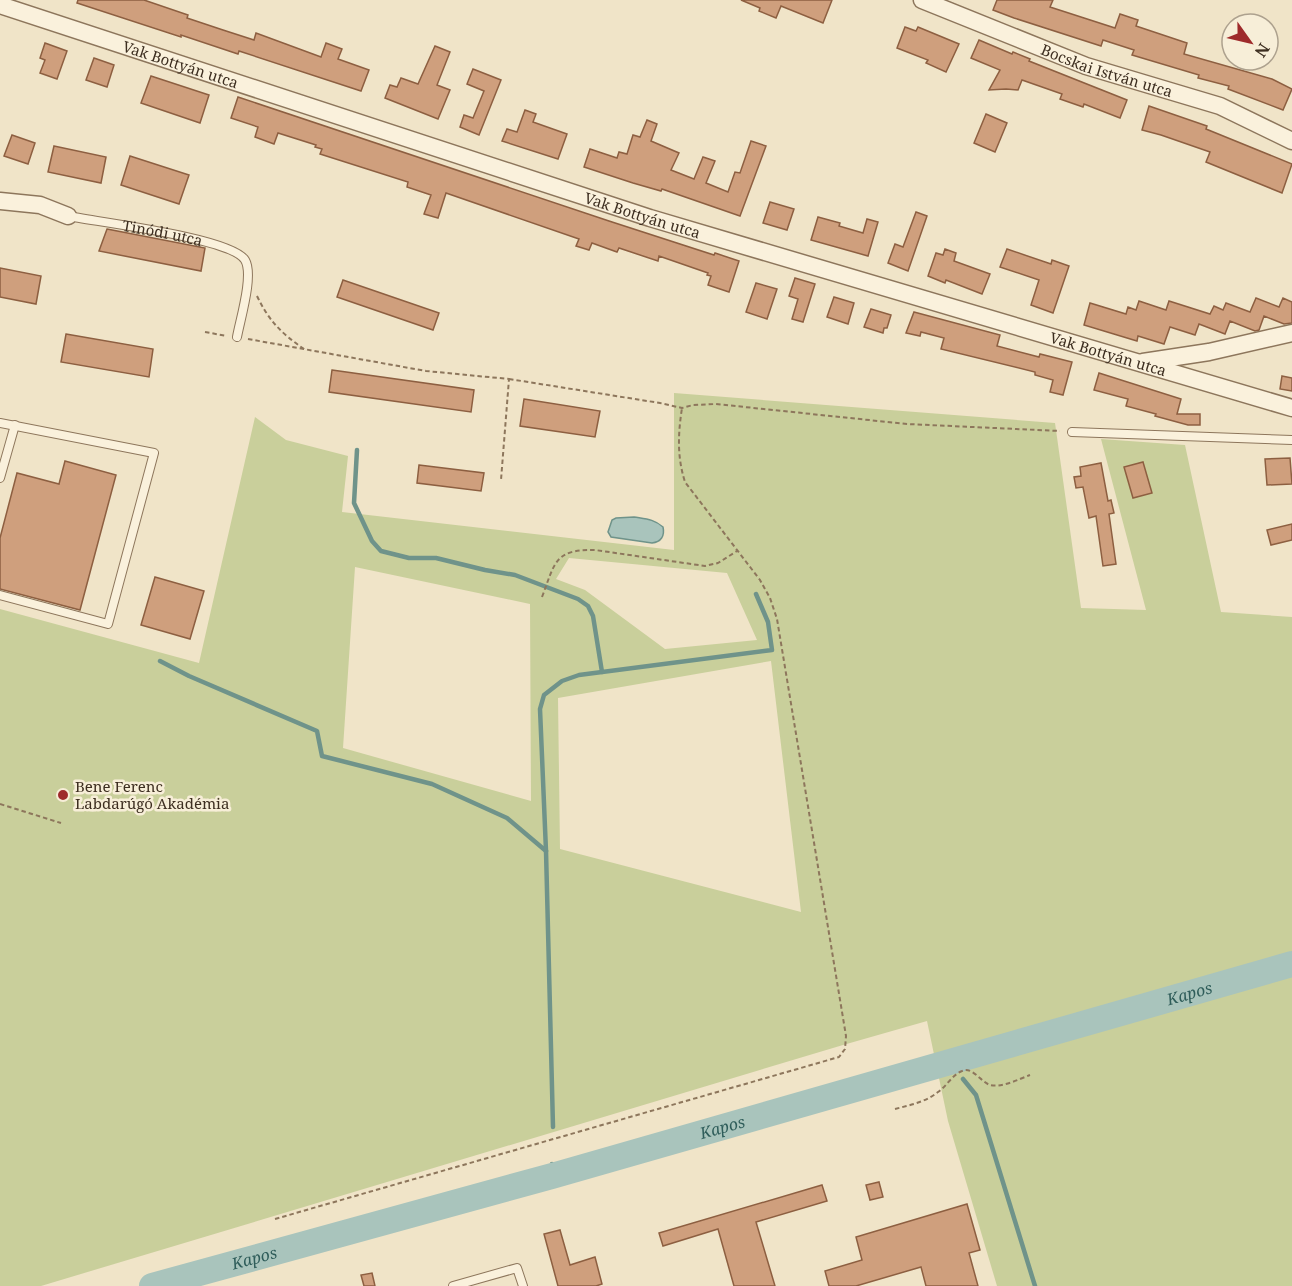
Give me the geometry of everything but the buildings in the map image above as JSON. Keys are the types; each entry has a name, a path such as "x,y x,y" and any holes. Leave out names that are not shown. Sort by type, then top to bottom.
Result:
{"street":[{"name":"Bocskai István utca","path":"922,0 1086,66 1220,106 1292,141"},
{"name":"Vak Bottyán utca","path":"0,5 650,218 1292,408"},
{"name":"Tinódi utca","path":"0,201 40,206 68,216"},
{"path":"1137,363 1209,352 1292,333"}],"lane":[{"name":"Tinódi utca","path":"68,216 221,246 237,253 245,260 248,277"},
{"path":"237,337 248,277"},
{"path":"0,423 154,453 108,624 0,595"},
{"path":"0,478 15,425"},
{"path":"1072,432 1292,441"},
{"path":"453,1286 517,1268 523,1286"}],"path":[{"path":"248,277 267,316 284,335 305,350"},
{"path":"205,332 426,371 509,379 682,408 716,404 907,424 1072,432"},
{"path":"501,480 509,379"},
{"path":"275,1219 839,1057 845,1049 846,1036 777,619 770,598 760,580 685,482 679,464 678,433 682,408"},
{"path":"542,597 555,564 564,554 576,550 595,550 705,566 718,563 738,551"},
{"path":"0,804 61,823"},
{"path":"895,1109 927,1100 964,1070 969,1070 989,1084 999,1085 1030,1075"}],"green space":[{"path":"674,393 1055,423 1081,608 1146,610 1101,439 1185,445 1221,612 1292,617 1292,1286 997,1286 948,1121 927,1021 41,1286 0,1286 0,609 199,663 255,417 286,440 348,456 342,512 674,550","holes":["569,558 727,573 757,640 665,649 585,590 556,579","355,567 530,604 531,801 343,748","771,661 801,912 560,849 558,698"]}],"water":[{"path":"634,517 660,524 663,527 662,538 652,543 611,537 608,532 612,520"}],"waterway":[{"path":"357,450 354,503 372,541 381,551 409,558 436,558 515,575 578,599 588,606 593,616 602,672"},
{"path":"553,1127 540,709 544,695 562,681 579,675 772,650 768,622 756,594"},
{"path":"160,661 189,676 317,731 322,756 432,784 507,818 546,851"},
{"name":"Kapos","path":"152,1286 552,1176 1292,964"},
{"name":"Kapos","path":"952,1060 955,1068"},
{"path":"963,1079 976,1095 1035,1286"},
{"path":"552,1164 552,1176"}],"place":[{"name":"Bene Ferenc Labdarúgó Akadémia","path":"63,795"}]}
